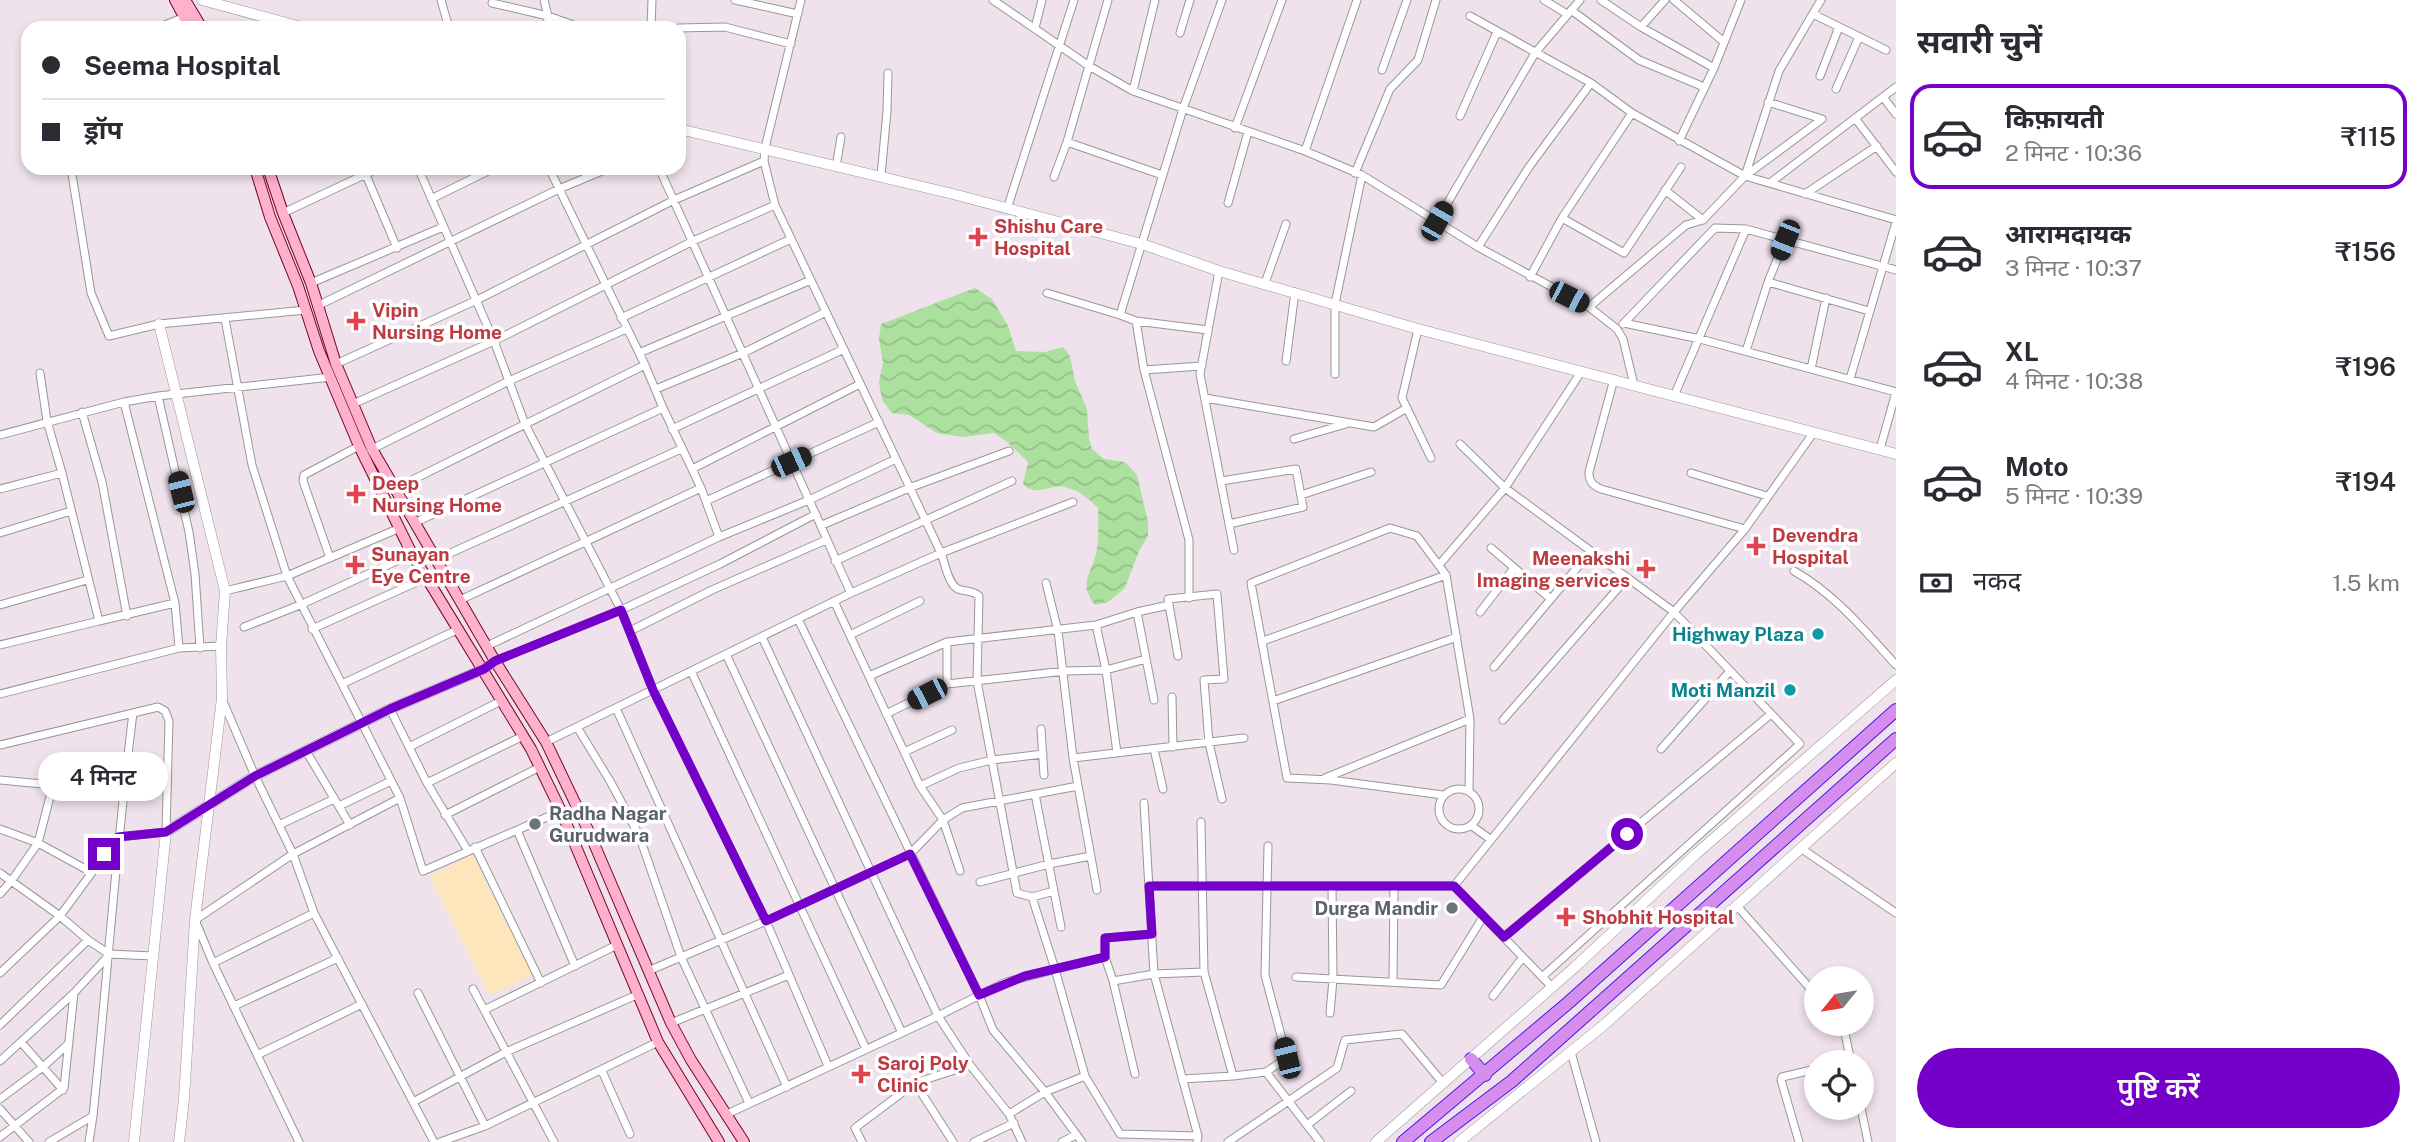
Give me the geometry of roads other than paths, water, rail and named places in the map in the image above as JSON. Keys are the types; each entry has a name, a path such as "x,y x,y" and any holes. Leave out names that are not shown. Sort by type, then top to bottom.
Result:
{"highway":[{"path":"1403,1142 1614,964 1896,710"},
{"path":"1431,1142 1512,1081 1896,739"},
{"path":"1471,1059 1485,1075"},
{"path":"1512,1081 1520,1093"}],"main road":[{"path":"175,0 186,21"},
{"path":"185,0 198,21"},
{"path":"257,175 270,217 372,449 486,646 546,742 576,801 671,1023 744,1142"},
{"path":"270,175 311,283 311,308 319,351 359,446 412,554 484,669 540,767 659,1042 719,1142"}],"street":[{"path":"202,0 279,21"},
{"path":"441,0 447,21"},
{"path":"544,0 548,21"},
{"path":"651,21 652,0"},
{"path":"734,0 798,14"},
{"path":"801,0 765,148 764,161 775,205 941,553 954,586 978,594 977,681 1017,893 1032,897 1054,891"},
{"path":"993,0 1089,66 1133,91 1305,151 1359,174 1478,247 1588,307 1617,329 1623,338 1634,385"},
{"path":"1035,28 1042,0"},
{"path":"1007,209 1074,0"},
{"path":"1054,177 1067,142 1108,0"},
{"path":"1133,91 1155,0"},
{"path":"1180,33 1190,0"},
{"path":"1120,315 1183,109 1222,0"},
{"path":"1235,128 1282,0"},
{"path":"1305,151 1357,0"},
{"path":"1382,70 1407,0"},
{"path":"1335,374 1335,304 1359,174 1390,89 1418,60 1436,0"},
{"path":"1544,0 1569,12 1639,60 1704,87"},
{"path":"1437,221 1535,53 1580,0"},
{"path":"1601,0 1641,27 1714,68"},
{"path":"1641,27 1665,0"},
{"path":"1674,0 1724,42"},
{"path":"1679,141 1714,68 1741,0"},
{"path":"1745,176 1779,71 1821,0"},
{"path":"492,3 562,21"},
{"path":"1813,14 1885,50"},
{"path":"1470,16 1591,83 1632,113 1745,176 1896,221 1850,379"},
{"path":"686,28 725,27 791,44"},
{"path":"1820,76 1839,27"},
{"path":"1460,116 1497,32"},
{"path":"1836,89 1859,37"},
{"path":"881,177 888,73"},
{"path":"1478,247 1529,167 1591,83"},
{"path":"1769,183 1896,87"},
{"path":"1883,97 1896,114"},
{"path":"1588,307 1686,225 1703,220 1745,176 1822,120 1768,102"},
{"path":"1530,277 1562,218 1632,113"},
{"path":"1856,118 1896,172"},
{"path":"686,131 765,148 1142,244 1219,271 1418,329 1896,454"},
{"path":"1228,203 1248,132"},
{"path":"836,167 841,136"},
{"path":"1067,142 1162,175"},
{"path":"1805,194 1877,146"},
{"path":"336,364 477,300 674,200 764,161"},
{"path":"1562,218 1624,253 1681,167"},
{"path":"72,175 91,293 109,336 159,324 311,308 592,175"},
{"path":"283,213 366,175 397,248"},
{"path":"421,175 477,300 526,424 621,610 653,690 766,921 828,1066"},
{"path":"431,199 480,175"},
{"path":"552,175 645,365 701,488 719,537"},
{"path":"662,175 851,593"},
{"path":"1665,190 1703,220"},
{"path":"353,404 494,341 693,241 775,205"},
{"path":"1265,283 1286,224"},
{"path":"311,283 443,227"},
{"path":"1617,329 1715,228 1746,229 1896,270"},
{"path":"1674,396 1746,229"},
{"path":"621,318 791,239"},
{"path":"1746,351 1768,282 1785,240"},
{"path":"1219,271 1200,374 1234,550"},
{"path":"639,353 811,280"},
{"path":"1768,282 1869,311"},
{"path":"1286,361 1295,292"},
{"path":"1047,293 1136,321 1208,330"},
{"path":"1811,369 1826,298"},
{"path":"656,389 743,353 826,312"},
{"path":"225,319 252,465 287,576 400,798 424,871 561,811"},
{"path":"1136,321 1144,370 1188,540 1189,598"},
{"path":"1624,323 1700,338 1896,392 1880,449"},
{"path":"159,324 225,591 221,646 222,698 195,920 179,1142"},
{"path":"372,449 626,329"},
{"path":"1418,329 1402,397 1431,458"},
{"path":"672,429 844,349"},
{"path":"394,489 645,365"},
{"path":"1144,370 1202,366"},
{"path":"1439,565 1505,488 1581,372"},
{"path":"40,373 47,422 99,621"},
{"path":"0,435 82,412 177,392 331,377"},
{"path":"1614,379 1589,472 1593,485 1745,529"},
{"path":"692,469 860,384"},
{"path":"158,396 189,531 200,648"},
{"path":"1205,398 1374,427 1407,408"},
{"path":"124,402 176,603 179,648"},
{"path":"414,523 663,408"},
{"path":"82,412 102,482 127,616"},
{"path":"706,501 879,422"},
{"path":"1294,439 1350,423"},
{"path":"1454,886 1674,612 1745,529 1814,432"},
{"path":"1460,444 1505,488 1674,612 1800,744 1542,977"},
{"path":"330,558 303,481 304,475 359,446"},
{"path":"435,560 681,449"},
{"path":"822,525 909,488 1009,451"},
{"path":"486,646 719,537 896,459"},
{"path":"1221,481 1297,469 1303,508 1229,524"},
{"path":"1301,495 1371,471"},
{"path":"0,489 62,473"},
{"path":"1691,473 1767,496"},
{"path":"835,561 1012,481"},
{"path":"460,600 701,488"},
{"path":"546,742 851,593 941,553 1073,502"},
{"path":"0,533 71,511"},
{"path":"0,973 60,916 118,837 166,832 255,776 390,709 484,669 495,661 621,610 720,564 816,514"},
{"path":"225,591 287,576 400,528"},
{"path":"1444,795 1438,811 1441,820 1449,828 1460,831 1472,826 1480,810 1477,800 1469,791 1459,789 1444,795 1322,779 1287,778 1251,583 1390,528 1417,536 1446,575 1471,719 1469,791"},
{"path":"630,631 712,590 826,540"},
{"path":"1491,548 1551,600"},
{"path":"1494,667 1591,551"},
{"path":"244,627 300,605 412,554"},
{"path":"1480,612 1514,568"},
{"path":"1794,571 1815,583 1854,618 1896,665"},
{"path":"1263,641 1446,575"},
{"path":"312,629 426,578"},
{"path":"1503,720 1627,578"},
{"path":"0,605 87,580"},
{"path":"1046,583 1065,671 1073,758 1097,890"},
{"path":"1178,656 1168,599 1217,594 1224,679 1204,680 1209,743 1222,799"},
{"path":"834,601 920,786 943,820 960,871"},
{"path":"850,635 920,601"},
{"path":"0,645 176,603"},
{"path":"869,676 947,642 1096,625 1169,605"},
{"path":"1137,612 1154,701"},
{"path":"798,619 979,995 993,1030 1045,1092 1079,1139 1062,1142"},
{"path":"1096,625 1106,670 1117,753"},
{"path":"342,684 459,629"},
{"path":"762,636 938,1016 970,1065 1009,1114 1022,1142"},
{"path":"1273,701 1457,637"},
{"path":"947,642 947,684"},
{"path":"0,694 179,648 221,646"},
{"path":"726,654 902,1032"},
{"path":"887,714 947,684 1065,671 1106,670 1146,659"},
{"path":"691,671 866,1049"},
{"path":"1661,749 1730,671"},
{"path":"1376,1142 1696,854 1896,680"},
{"path":"1172,697 1174,747"},
{"path":"222,698 255,776 293,854 314,913 434,1142"},
{"path":"409,747 501,701"},
{"path":"0,745 158,707 165,711 169,721 166,832 134,1142"},
{"path":"616,708 787,1087"},
{"path":"390,709 445,815 472,849 541,983"},
{"path":"89,1142 122,796 133,713"},
{"path":"1504,937 1771,714"},
{"path":"1322,779 1471,719"},
{"path":"577,727 639,835 681,957 749,1103"},
{"path":"1041,729 1044,775"},
{"path":"904,752 952,730"},
{"path":"427,783 523,736"},
{"path":"1073,758 1244,738"},
{"path":"1154,749 1163,789"},
{"path":"306,751 350,825"},
{"path":"920,786 959,768 992,760 1043,754"},
{"path":"1459,1142 1605,1024 1896,763"},
{"path":"445,815 540,767"},
{"path":"0,780 122,796"},
{"path":"279,825 391,781"},
{"path":"0,894 38,843 53,785"},
{"path":"648,971 766,921 910,854 943,820 961,808 1078,786"},
{"path":"1035,794 1061,927"},
{"path":"195,920 293,854 400,798"},
{"path":"1032,897 1085,1076 1120,1134 1198,1139 1154,974 1144,803"},
{"path":"1201,822 1204,972 1233,1076"},
{"path":"1472,826 1490,839"},
{"path":"0,829 38,843 91,872"},
{"path":"517,830 575,966"},
{"path":"1182,1079 1266,1072 1287,1058 1265,975 1268,846"},
{"path":"1802,849 1896,913"},
{"path":"980,882 1013,872 1091,856"},
{"path":"0,873 109,954 153,956"},
{"path":"1149,886 1454,886 1551,986"},
{"path":"1330,1013 1333,979 1332,886"},
{"path":"1393,982 1394,886"},
{"path":"1738,907 1804,981"},
{"path":"213,963 314,913"},
{"path":"1297,977 1441,985 1483,917"},
{"path":"195,920 299,1142"},
{"path":"1135,1074 1105,957 1105,938 1152,934"},
{"path":"0,1025 88,940"},
{"path":"484,1010 617,945"},
{"path":"0,1061 74,993 109,954"},
{"path":"725,1115 1006,982 1105,957"},
{"path":"1493,996 1524,957"},
{"path":"234,1006 338,958"},
{"path":"1113,981 1154,974 1204,972"},
{"path":"671,1023 789,975"},
{"path":"473,989 554,1142"},
{"path":"0,1137 63,1090 74,993"},
{"path":"418,993 485,1126"},
{"path":"413,1102 506,1052 639,995"},
{"path":"257,1055 362,1004"},
{"path":"1228,1142 1337,1068 1345,1040 1402,1034 1443,1083"},
{"path":"21,1042 63,1090"},
{"path":"440,1142 485,1126 659,1042"},
{"path":"0,1099 43,1068 68,1044"},
{"path":"1571,1052 1596,1142"},
{"path":"862,1142 855,1128 915,1083 970,1065"},
{"path":"602,1071 630,1134"},
{"path":"1266,1072 1320,1142"},
{"path":"1799,1142 1781,1080 1782,1077 1804,1072"},
{"path":"1009,1114 1045,1092 1085,1076"},
{"path":"915,1083 953,1142"},
{"path":"1307,1125 1351,1091"},
{"path":"0,1109 29,1142"},
{"path":"49,1142 93,1116"},
{"path":"1863,1120 1868,1142"},
{"path":"974,1142 1014,1123"}],"water":[{"path":"975,288 992,299 1008,326 1016,351 1045,352 1063,347 1070,356 1075,381 1087,409 1092,449 1104,459 1125,462 1137,475 1148,522 1148,536 1139,551 1125,588 1108,602 1095,605 1087,589 1086,583 1098,538 1098,508 1091,501 1070,488 1028,488 1023,484 1028,462 994,433 963,437 937,433 909,415 892,413 882,400 879,382 883,362 879,339 881,324"}],"place":[{"name":"Shishu Care Hospital","path":"978,237"},
{"name":"Vipin Nursing Home","path":"356,321"},
{"name":"Deep Nursing Home","path":"356,494"},
{"name":"Devendra Hospital","path":"1756,546"},
{"name":"Sunayan Eye Centre","path":"355,565"},
{"name":"Meenakshi Imaging services","path":"1646,569"},
{"name":"Highway Plaza","path":"1818,634"},
{"name":"Moti Manzil","path":"1790,690"},
{"name":"Radha Nagar Gurudwara","path":"535,824"},
{"name":"Durga Mandir","path":"1452,908"},
{"name":"Shobhit Hospital","path":"1566,917"},
{"name":"Saroj Poly Clinic","path":"861,1074"}]}
